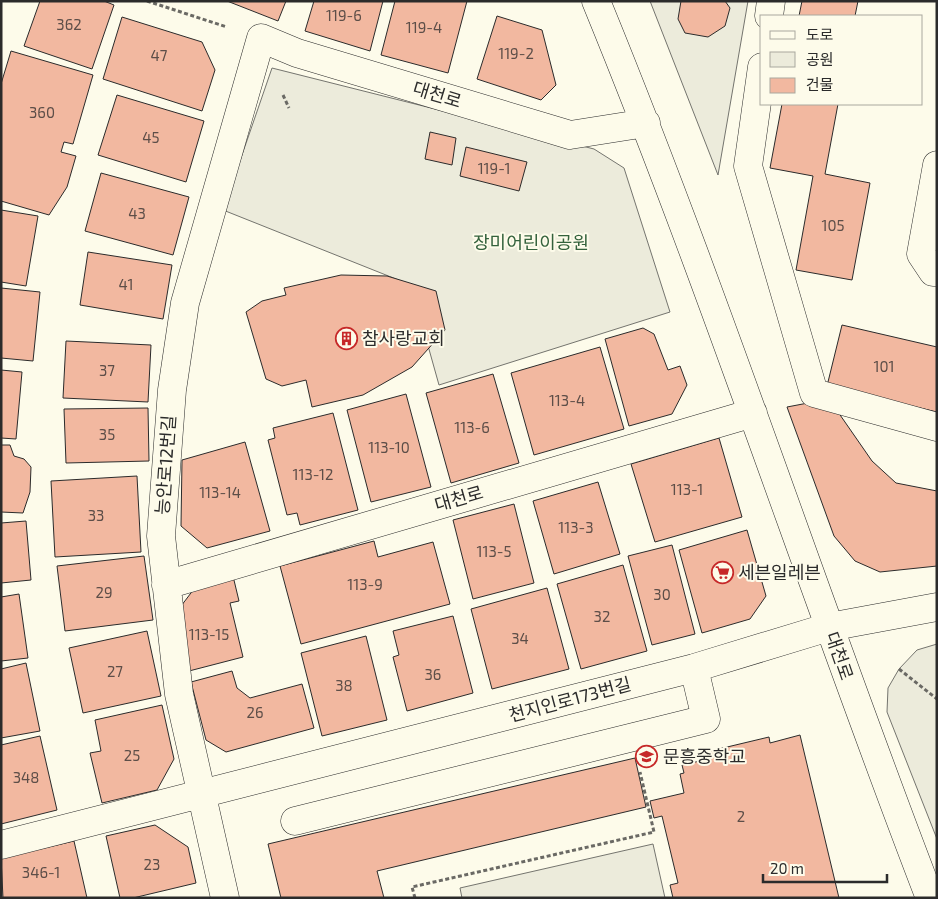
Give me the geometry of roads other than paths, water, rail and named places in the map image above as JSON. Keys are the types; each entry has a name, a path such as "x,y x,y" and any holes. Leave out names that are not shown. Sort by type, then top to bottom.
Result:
{"street":[{"name":"대천로","path":"596,1 646,123 753,413 856,705 930,898"},
{"path":"768,15 771,1"},
{"name":"대천로","path":"261,38 296,53 570,135 646,123"},
{"name":"능안로12번길","path":"225,898 179,694 161,536 172,390 185,304 261,38"},
{"path":"760,81 748,166 814,393 937,427"},
{"path":"937,165 921,254 933,272 937,272"},
{"name":"대천로","path":"166,585 753,413"},
{"name":"천지인로173번길","path":"1,845 694,668 829,627 937,607"},
{"path":"295,821 706,719 694,668"}],"place":[{"name":"참사랑교회","path":"346,339"},
{"name":"세븐일레븐","path":"722,573"},
{"name":"문흥중학교","path":"647,757"}],"park label":[{"name":"장미어린이공원","path":"531,243"}]}
